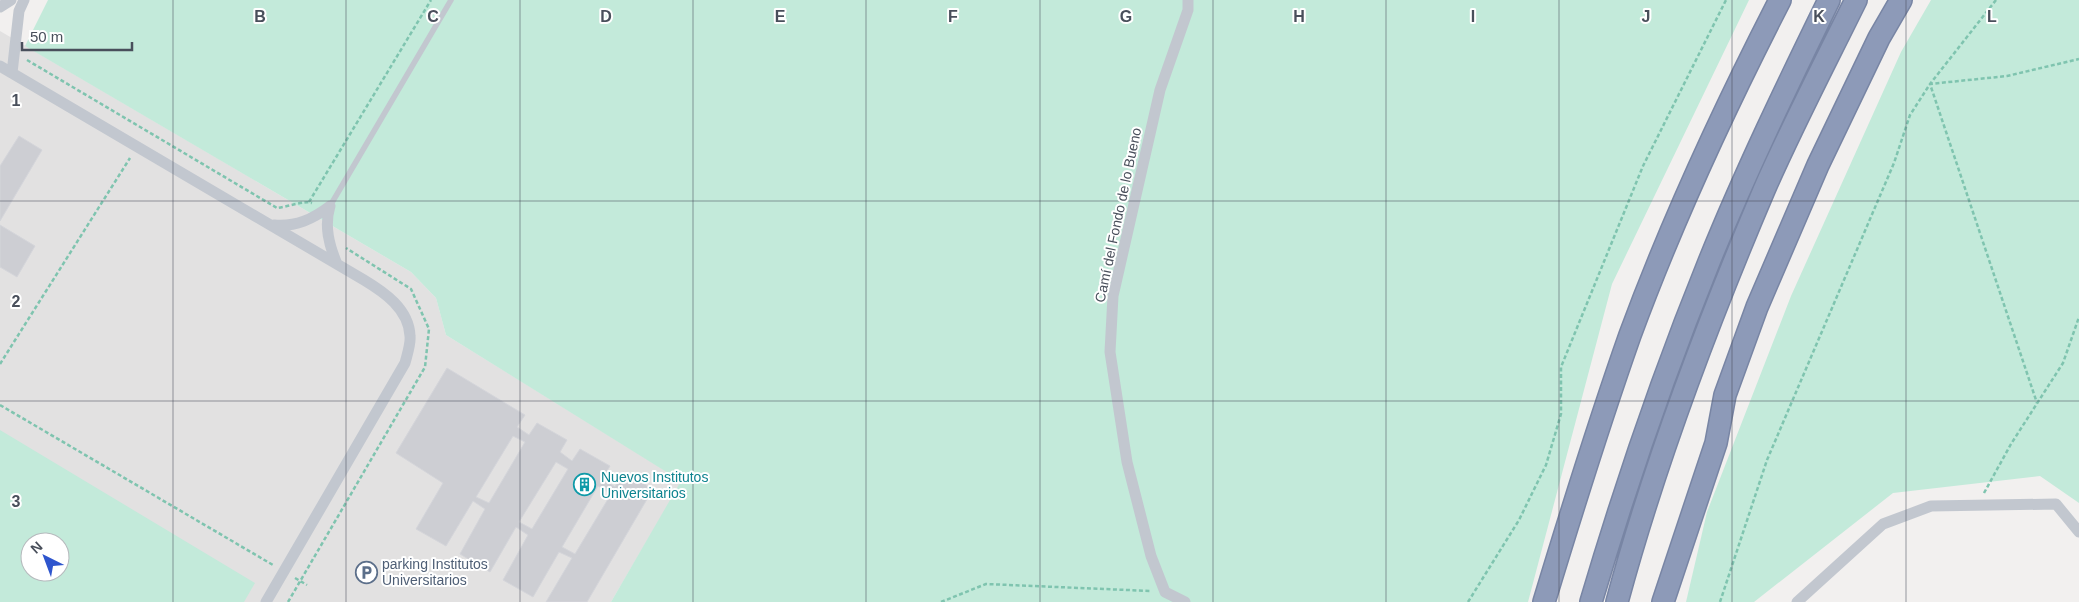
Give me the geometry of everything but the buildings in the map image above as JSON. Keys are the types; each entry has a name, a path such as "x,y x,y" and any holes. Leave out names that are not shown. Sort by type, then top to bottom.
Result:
{"highway":[{"path":"1544,602 1586,467 1631,333 1702,163 1780,0"},
{"path":"1591,602 1640,446 1709,261 1753,159 1829,0"},
{"path":"1617,602 1644,513 1704,337 1764,190 1856,0"},
{"path":"1663,602 1716,444 1725,394 1757,307 1818,165 1879,38 1901,0"}],"street":[{"path":"0,7 11,0"},
{"path":"12,73 18,11 24,0"},
{"name":"Camí del Fondo de lo Bueno","path":"1165,592 1151,556 1127,462 1110,352 1113,296 1160,90 1188,10 1188,0"},
{"path":"0,66 387,294 405,319 410,336 405,363 266,602"},
{"path":"270,224 287,226 305,221 327,208"},
{"path":"327,208 327,230 330,248 337,264"},
{"path":"1797,602 1883,524 1931,506 2056,504 2079,532"},
{"path":"1165,592 1185,602"}],"lane":[{"path":"327,208 451,0"}],"path":[{"path":"309,202 432,0"},
{"path":"1468,602 1519,520 1546,466 1560,414 1562,367 1643,166 1726,0"},
{"path":"1720,602 1767,460 1894,163 1910,115 1930,84 1996,0"},
{"path":"14,52 278,208 309,202 327,208"},
{"path":"1930,84 2007,76 2079,59"},
{"path":"1930,84 2037,403"},
{"path":"0,364 130,158"},
{"path":"288,602 425,367 429,329 411,289 344,247"},
{"path":"1978,505 2011,444 2063,362 2077,329 2079,317"},
{"path":"0,404 307,585"},
{"path":"941,602 986,584 1165,592"}],"shaded area":[{"path":"0,31 411,272 436,298 446,335 682,481 611,602 0,602"}],"green space":[{"path":"48,0 1749,0 1612,284 1528,602 611,602 681,481 446,335 436,298 411,272 25,46"},
{"path":"1931,0 2079,0 2079,503 2040,476 1893,493 1754,602 1686,602 1707,512 1791,296 1901,52"},
{"path":"0,430 255,583 244,602 0,602"}],"place":[{"name":"Nuevos Institutos Universitarios","path":"585,485"},
{"name":"parking Institutos Universitarios","path":"366,572"}]}
